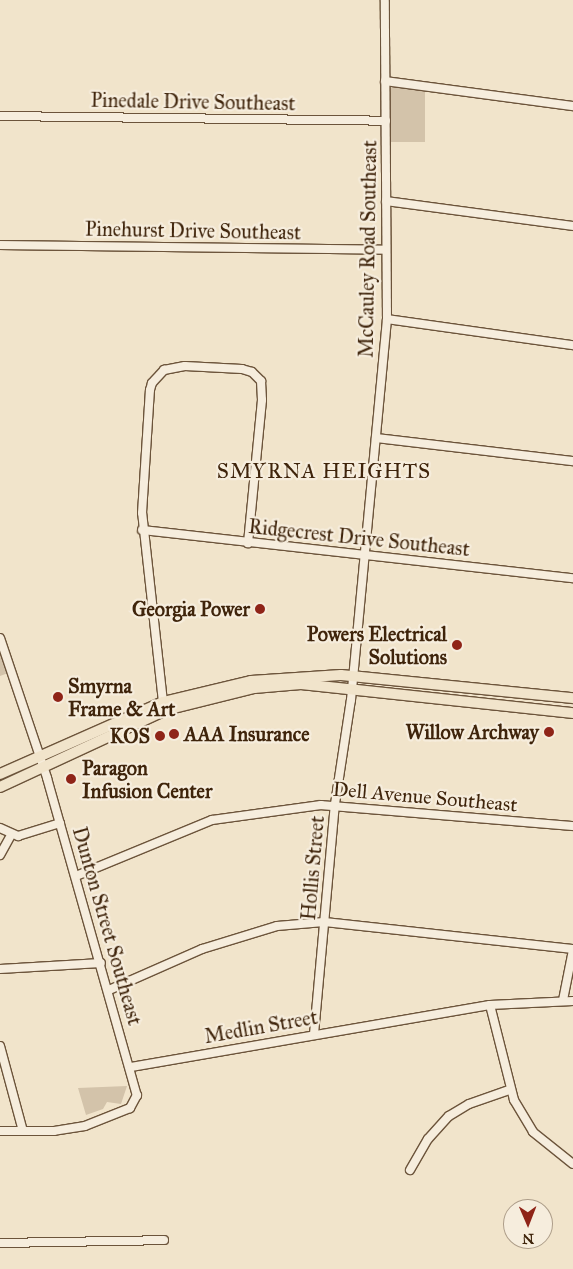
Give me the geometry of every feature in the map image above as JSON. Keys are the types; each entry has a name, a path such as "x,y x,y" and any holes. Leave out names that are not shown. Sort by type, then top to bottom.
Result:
{"main road":[{"path":"0,774 37,755 163,702 251,681 298,676 352,676 573,698"},
{"path":"0,787 143,719 213,696 289,684 573,713"}],"street":[{"name":"McCauley Road Southeast","path":"352,676 387,319 385,0"},
{"path":"385,81 573,106"},
{"name":"Pinedale Drive Southeast","path":"0,116 386,121"},
{"path":"386,201 573,226"},
{"name":"Pinehurst Drive Southeast","path":"0,245 386,250"},
{"path":"387,319 573,345"},
{"path":"163,702 142,530 143,478 152,383 164,370 172,368 242,369 258,376 262,389 248,543"},
{"path":"376,438 573,462"},
{"name":"Ridgecrest Drive Southeast","path":"142,530 573,578"},
{"name":"Dunton Street Southeast","path":"0,638 60,823 131,1067"},
{"name":"Hollis Street","path":"314,1034 335,804 352,676"},
{"name":"Dell Avenue Southeast","path":"76,876 212,820 335,804 573,826"},
{"path":"0,828 11,835 60,823"},
{"path":"0,855 11,835"},
{"path":"110,990 202,949 277,926 324,922 573,949 563,1000"},
{"path":"0,968 101,963"},
{"name":"Medlin Street","path":"131,1067 490,1005 573,1001"},
{"path":"490,1005 509,1090 533,1132 573,1164"},
{"path":"0,1046 23,1131"},
{"path":"0,1131 85,1126 130,1108 137,1096 131,1067"},
{"path":"410,1170 428,1139 449,1116 469,1104 509,1090"},
{"path":"0,1243 164,1240"}],"shaded area":[{"path":"394,86 425,90 425,142 390,142 389,89"},
{"path":"0,638 11,672 0,676"},
{"path":"127,1086 121,1104 107,1102 103,1109 86,1115 78,1088"}],"place":[{"name":"Georgia Power","path":"260,609"},
{"name":"Powers Electrical Solutions","path":"457,645"},
{"name":"Smyrna Frame & Art","path":"58,697"},
{"name":"Willow Archway","path":"549,732"},
{"name":"AAA Insurance","path":"174,734"},
{"name":"KOS","path":"160,736"},
{"name":"Paragon Infusion Center","path":"71,779"}],"district":[{"name":"SMYRNA HEIGHTS","path":"324,471"}]}
